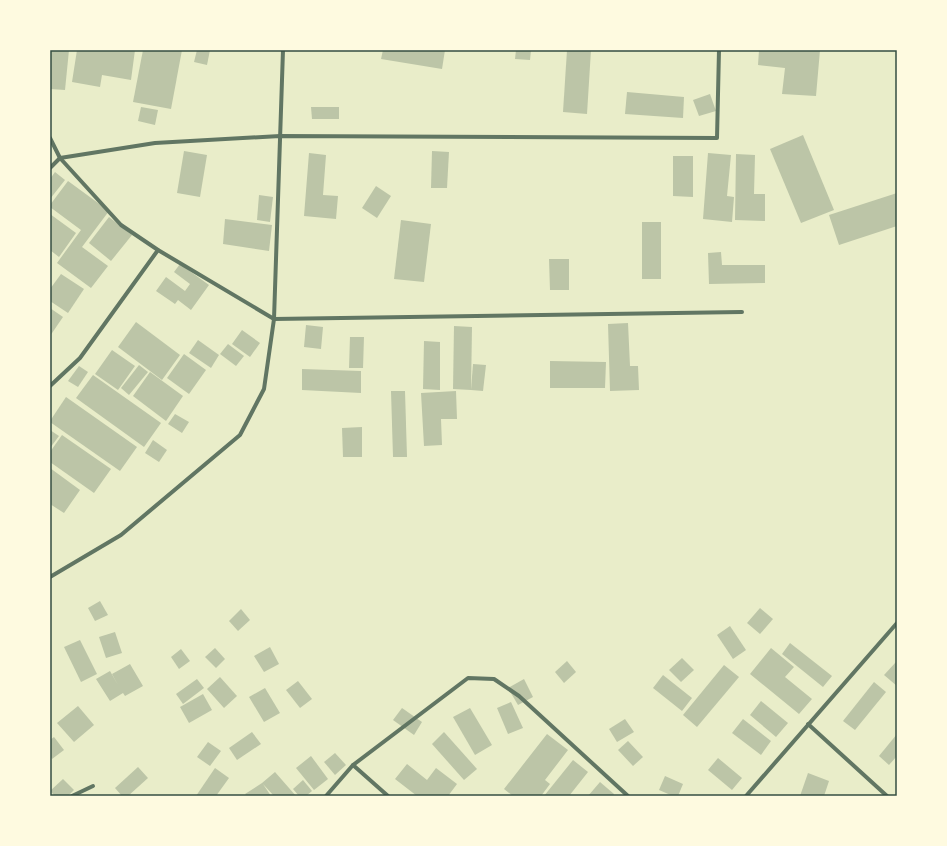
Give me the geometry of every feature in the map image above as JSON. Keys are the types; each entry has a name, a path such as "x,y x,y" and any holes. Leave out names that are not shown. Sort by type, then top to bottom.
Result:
{"street":[{"path":"50,576 121,535 240,435 264,389 274,319 283,50"},
{"path":"50,168 60,158 155,143 280,136 717,138 719,50"},
{"path":"50,138 60,158 121,225 158,250 274,319 742,312"},
{"path":"50,386 80,358 158,250"},
{"path":"746,796 897,623"},
{"path":"326,796 353,765 468,678 494,679 519,696 628,796"},
{"path":"808,724 887,796"},
{"path":"353,765 388,796"},
{"path":"72,796 93,786"}],"building":[{"path":"50,50 69,50 65,90 50,89"},
{"path":"77,50 135,50 131,80 102,75 100,87 72,82"},
{"path":"143,50 182,50 171,109 133,102"},
{"path":"197,50 210,50 207,65 194,62"},
{"path":"383,50 445,50 442,69 381,59"},
{"path":"516,50 531,50 530,60 515,59"},
{"path":"567,50 591,50 587,114 563,112"},
{"path":"759,50 820,50 816,96 782,94 785,68 758,65"},
{"path":"627,92 684,97 683,118 625,114"},
{"path":"710,94 716,111 699,116 693,100"},
{"path":"141,107 158,110 155,125 138,121"},
{"path":"311,107 339,107 339,119 312,119"},
{"path":"803,135 834,210 801,223 770,149"},
{"path":"184,151 207,155 200,197 177,193"},
{"path":"432,151 449,152 447,188 431,188"},
{"path":"309,153 326,155 323,195 338,196 336,219 304,216"},
{"path":"708,153 731,155 727,196 734,197 732,222 703,219"},
{"path":"736,154 755,155 754,194 765,194 765,221 735,220"},
{"path":"673,156 693,156 693,197 673,196"},
{"path":"55,172 65,180 50,199 50,179"},
{"path":"68,181 109,211 82,247 108,266 91,288 57,263 81,230 50,207"},
{"path":"376,186 391,196 377,218 362,208"},
{"path":"897,193 897,226 839,245 829,215"},
{"path":"259,195 273,197 270,222 257,220"},
{"path":"50,214 76,233 59,257 50,250"},
{"path":"109,217 132,235 111,261 89,243"},
{"path":"225,219 272,225 269,251 223,244"},
{"path":"401,220 431,224 424,282 394,279"},
{"path":"642,222 661,222 661,279 642,279"},
{"path":"721,252 722,265 765,265 765,283 709,284 708,253"},
{"path":"549,259 569,259 569,290 550,290"},
{"path":"180,264 209,285 191,310 178,300 175,304 156,291 166,277 185,291 190,284 174,272"},
{"path":"61,274 84,289 68,313 50,301 50,289"},
{"path":"50,308 63,317 50,336"},
{"path":"136,322 180,355 162,380 118,347"},
{"path":"628,323 630,366 638,366 639,390 610,391 608,324"},
{"path":"306,325 323,327 321,349 304,347"},
{"path":"454,326 472,327 471,390 453,389"},
{"path":"242,330 260,343 250,357 232,344"},
{"path":"350,337 364,337 363,368 349,368"},
{"path":"198,340 219,355 211,368 189,353"},
{"path":"424,341 440,342 440,390 423,389"},
{"path":"228,344 244,356 236,366 220,354"},
{"path":"112,350 135,366 118,390 95,374"},
{"path":"184,354 206,370 189,394 167,378"},
{"path":"550,361 606,362 605,388 550,388"},
{"path":"473,364 486,365 483,391 471,390"},
{"path":"139,365 148,372 129,395 121,388"},
{"path":"79,366 88,372 78,387 68,381"},
{"path":"302,369 361,371 361,393 302,390"},
{"path":"150,372 183,396 166,421 133,396"},
{"path":"93,375 161,423 144,447 76,398"},
{"path":"391,391 405,391 407,457 393,457"},
{"path":"456,391 457,419 441,419 442,445 424,446 421,393"},
{"path":"66,397 137,447 120,471 50,422"},
{"path":"175,414 189,422 182,433 168,424"},
{"path":"362,427 362,457 343,457 342,428"},
{"path":"50,430 59,436 50,448"},
{"path":"62,435 111,469 94,493 50,462 50,452"},
{"path":"153,440 167,450 159,462 145,453"},
{"path":"50,468 80,490 64,513 50,504"},
{"path":"100,601 108,615 95,621 88,608"},
{"path":"760,608 773,619 760,634 747,623"},
{"path":"241,609 250,620 238,631 229,621"},
{"path":"730,626 746,650 733,659 717,635"},
{"path":"115,632 122,653 106,658 99,637"},
{"path":"80,640 97,674 81,682 64,647"},
{"path":"790,643 832,676 823,687 782,654"},
{"path":"270,647 279,664 264,672 254,656"},
{"path":"215,648 225,659 216,668 205,657"},
{"path":"771,648 794,667 785,677 812,699 799,714 750,674"},
{"path":"181,649 190,661 179,669 171,657"},
{"path":"682,658 694,670 681,682 669,670"},
{"path":"567,661 576,672 564,683 555,672"},
{"path":"896,662 897,663 897,686 884,675"},
{"path":"130,664 143,686 125,696 123,693 110,701 96,679 110,671 118,685 112,674"},
{"path":"724,665 739,677 697,727 683,715"},
{"path":"663,675 692,698 682,711 653,688"},
{"path":"220,677 237,696 224,708 207,689"},
{"path":"197,679 204,688 183,704 176,694"},
{"path":"524,679 533,697 518,705 508,688"},
{"path":"298,681 312,699 300,708 286,690"},
{"path":"874,682 886,692 855,730 843,721"},
{"path":"265,688 280,713 264,722 249,697"},
{"path":"203,694 212,710 189,723 180,707"},
{"path":"761,701 788,723 776,737 750,715"},
{"path":"511,702 523,728 508,734 497,708"},
{"path":"78,706 94,725 74,742 57,723"},
{"path":"402,708 422,722 414,735 393,720"},
{"path":"470,708 492,745 475,755 453,717"},
{"path":"625,719 634,732 617,742 609,729"},
{"path":"743,719 771,741 761,755 732,733"},
{"path":"252,732 261,744 237,760 229,748"},
{"path":"444,732 477,769 464,780 432,744"},
{"path":"547,734 568,750 545,780 550,784 541,796 513,796 504,789"},
{"path":"897,734 897,756 889,765 879,756"},
{"path":"54,737 64,750 52,759 50,755 50,740"},
{"path":"628,741 643,757 633,766 618,750"},
{"path":"208,742 221,751 210,766 197,757"},
{"path":"335,753 346,765 335,775 324,762"},
{"path":"311,756 328,779 314,790 296,768"},
{"path":"718,758 742,778 732,790 708,770"},
{"path":"573,760 588,772 569,796 544,796"},
{"path":"407,764 427,780 436,768 457,784 448,796 417,796 395,779"},
{"path":"138,767 148,778 128,796 122,796 115,788"},
{"path":"215,768 229,778 216,796 196,796"},
{"path":"275,772 296,796 274,796 263,784 271,796 247,796 245,794 262,783"},
{"path":"808,773 829,781 824,796 800,796"},
{"path":"665,776 683,784 678,796 673,796 659,790"},
{"path":"63,779 74,790 68,796 55,796 50,791"},
{"path":"303,780 312,791 306,796 299,796 293,789"},
{"path":"600,782 614,794 613,796 588,796"}]}
